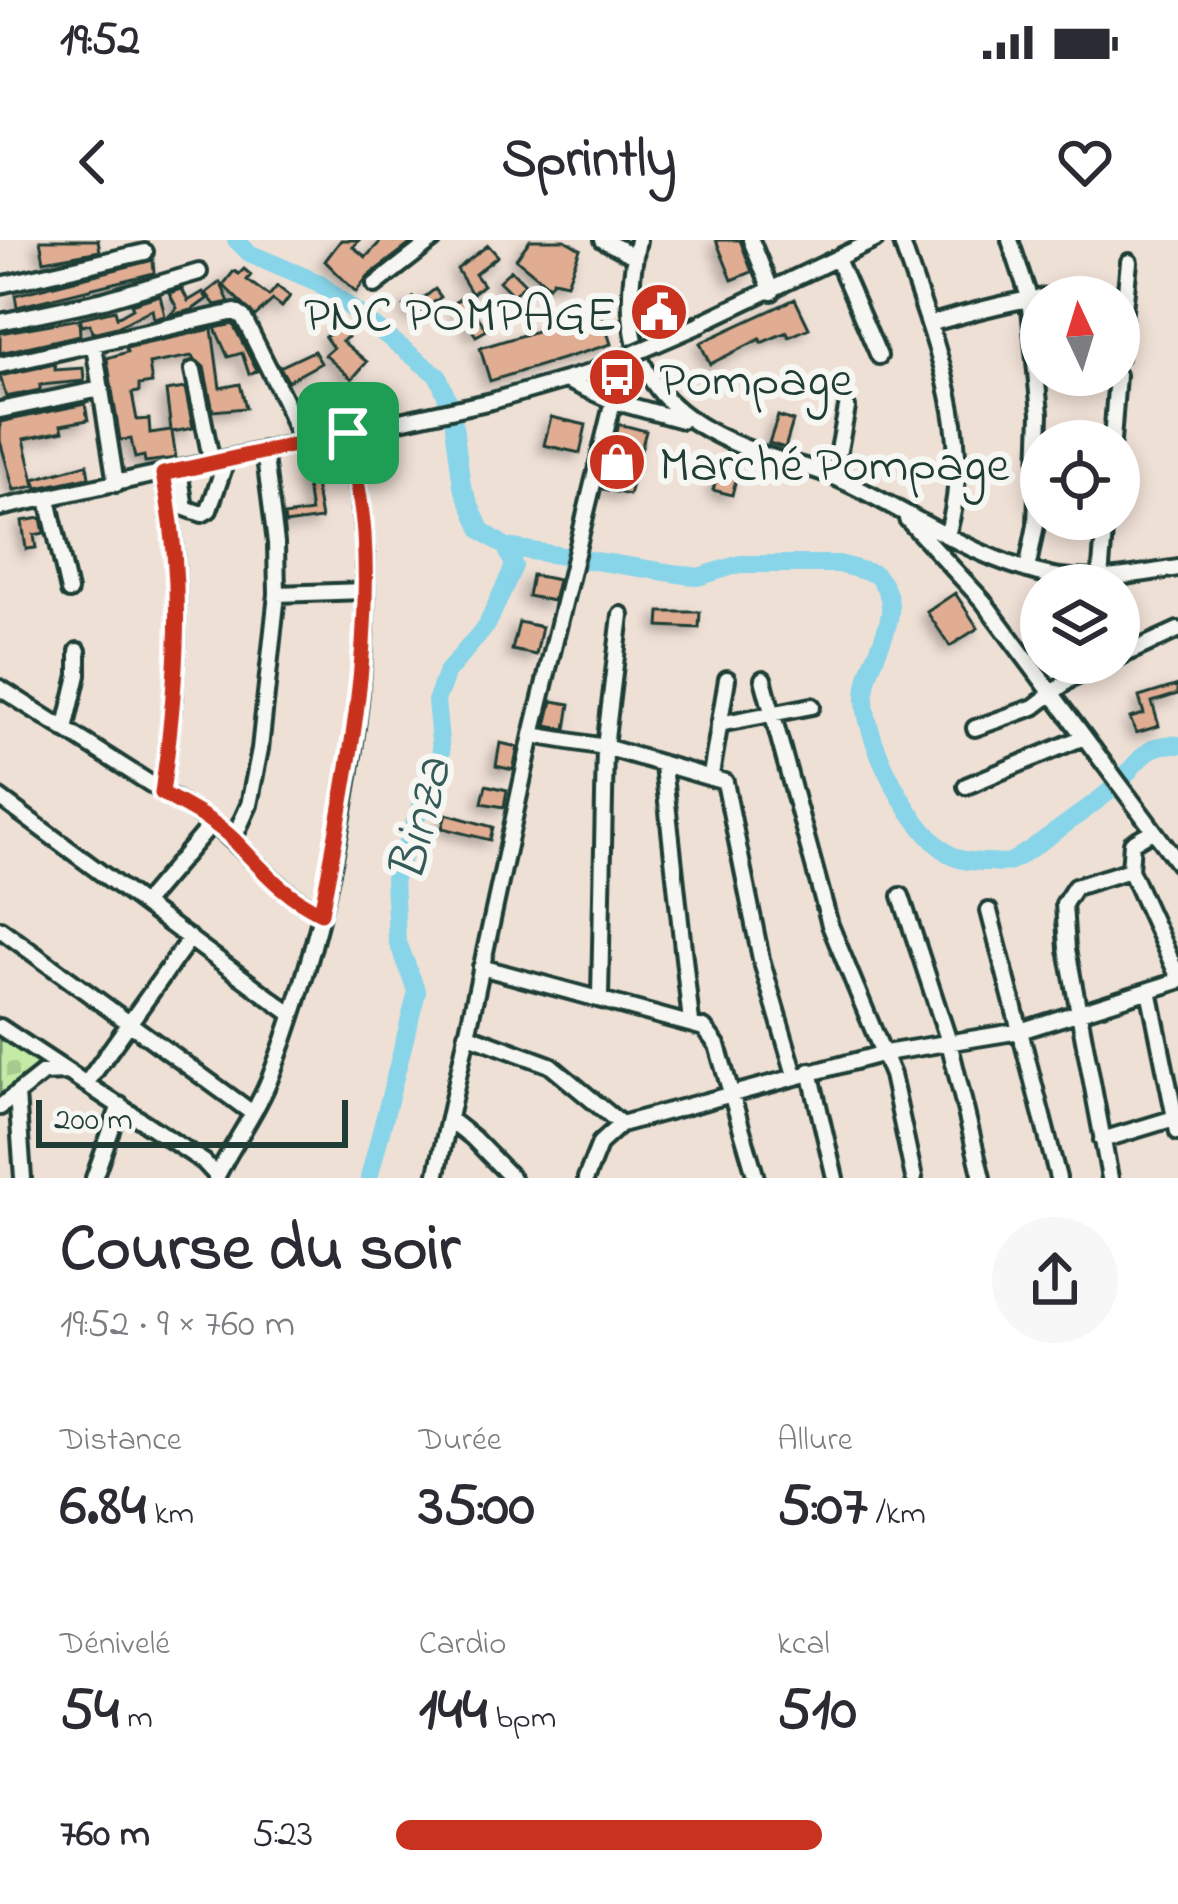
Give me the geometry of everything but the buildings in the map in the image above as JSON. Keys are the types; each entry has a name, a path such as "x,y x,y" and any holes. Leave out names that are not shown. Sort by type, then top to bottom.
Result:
{"street":[{"path":"375,285 433,240"},
{"path":"602,240 636,248 629,312 639,353 670,404 687,421"},
{"path":"751,240 772,292"},
{"path":"0,508 568,381 772,292 875,240"},
{"path":"902,240 951,401 957,486 947,535"},
{"path":"1010,240 1022,276"},
{"path":"0,285 145,252"},
{"path":"837,259 879,356"},
{"path":"1127,276 1129,262"},
{"path":"0,322 199,272"},
{"path":"929,324 1020,299"},
{"path":"0,365 235,312 243,317 301,443"},
{"path":"591,372 702,324"},
{"path":"94,346 116,484"},
{"path":"179,470 184,508 202,514 209,510 224,470 217,462 193,370"},
{"path":"568,381 613,401 687,421 762,454 833,476 901,513 1020,566"},
{"path":"0,410 100,389"},
{"path":"1028,564 1036,525 1038,396"},
{"path":"436,1178 575,546 613,401"},
{"path":"833,476 847,408"},
{"path":"0,1027 204,1162 217,1177 272,1076 321,913 352,752 364,591 362,507 348,433"},
{"path":"233,840 249,805 260,749 277,594 276,543 264,451"},
{"path":"162,793 180,611 174,531 163,474"},
{"path":"48,499 69,591"},
{"path":"901,513 983,601 1178,863"},
{"path":"1140,573 1178,568"},
{"path":"277,594 364,591"},
{"path":"600,997 605,747 621,615"},
{"path":"1140,647 1178,630"},
{"path":"65,730 78,675 78,651"},
{"path":"711,775 727,679"},
{"path":"763,679 830,925 885,1053 914,1178"},
{"path":"975,728 1034,707 1066,684"},
{"path":"0,688 212,823 272,882 321,913"},
{"path":"718,724 812,706"},
{"path":"532,735 605,747 725,782 760,959 803,1073 835,1178"},
{"path":"966,786 1084,737"},
{"path":"664,766 691,1022"},
{"path":"0,798 290,1013"},
{"path":"143,904 212,823"},
{"path":"586,1178 600,1144 621,1124 885,1053 1020,1031 1178,979 1130,870 1132,843 1152,831"},
{"path":"1109,1178 1076,1013 1064,904 1075,886 1130,870"},
{"path":"901,896 949,1042 982,1178"},
{"path":"989,911 1058,1178"},
{"path":"0,929 251,1112"},
{"path":"86,1084 190,938"},
{"path":"481,967 691,1022 712,1035 756,1178"},
{"path":"1102,1140 1177,1122 1149,990"},
{"path":"466,1034 550,1065 621,1124"},
{"path":"0,1107 43,1073 68,1072"},
{"path":"17,1094 23,1178"},
{"path":"94,1178 120,1105"},
{"path":"449,1119 512,1178"}],"green space":[{"path":"0,1038 47,1067 11,1087 0,1099"}],"waterway":[{"path":"236,240 249,253 319,283 438,376 452,410 462,486 481,530 506,547 698,577 740,564 839,564 875,574 890,605 866,684 868,720 895,788 924,830 954,857 1009,862 1106,794 1148,752 1178,745"},
{"name":"Binza","path":"369,1178 417,992 397,940 394,878 441,752 436,701 447,672 487,625 514,566 506,547"}],"place":[{"name":"PNC POMPAGE","path":"659,312"},
{"name":"Pompage","path":"617,377"},
{"name":"Marché Pompage","path":"617,462"}],"route":[{"path":"348,433 362,507 362,640 352,752 321,913 272,882 212,823 162,793 180,611 174,531 163,474 348,433"}]}
